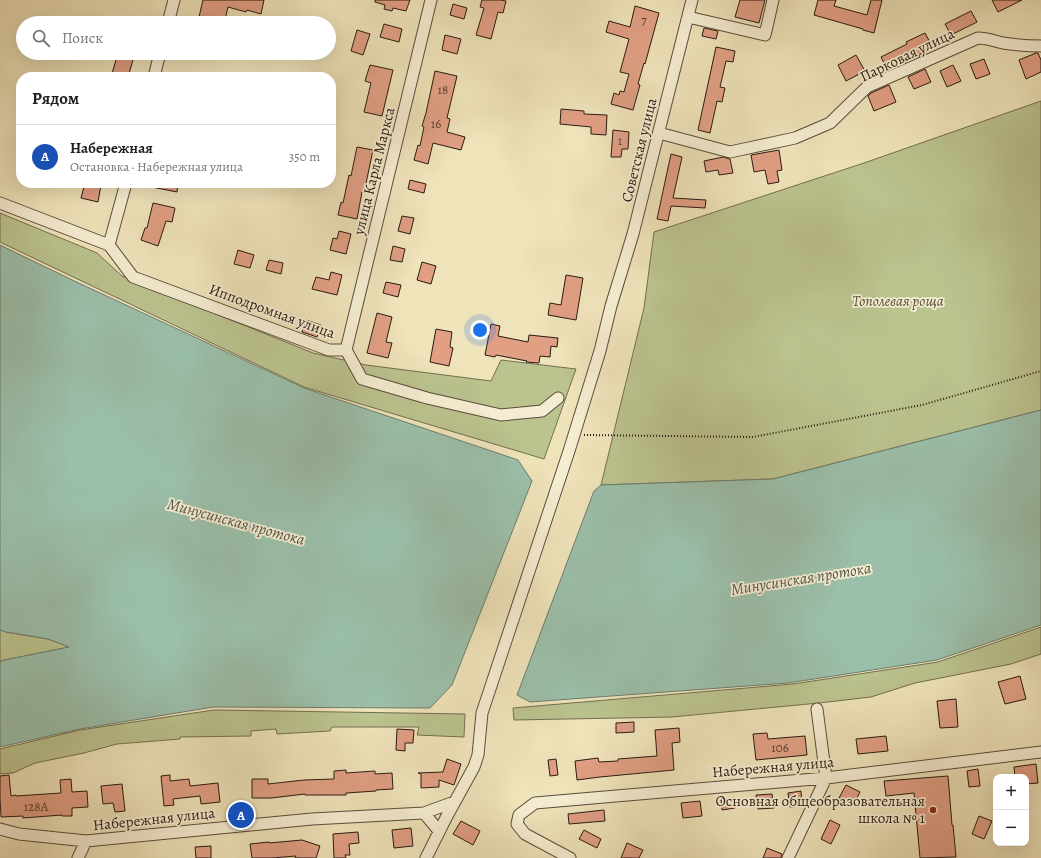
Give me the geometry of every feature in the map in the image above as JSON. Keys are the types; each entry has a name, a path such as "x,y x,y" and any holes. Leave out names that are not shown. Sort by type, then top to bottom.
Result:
{"street":[{"path":"170,16 174,0"},
{"name":"улица Карла Маркса","path":"346,350 431,0"},
{"name":"Советская улица","path":"426,858 454,802 474,767 478,755 482,713 569,451 600,351 611,306 633,234 692,0"},
{"path":"688,17 765,35 773,0"},
{"name":"Парковая улица","path":"659,133 730,152 795,138 830,123 867,87 978,38 985,38 1023,46 1041,46"},
{"path":"155,72 158,60"},
{"path":"0,203 109,245 125,188"},
{"name":"Ипподромная улица","path":"109,245 133,277 329,350 346,350 362,379 427,398 501,416 542,411 558,398"},
{"path":"788,858 826,778 818,709"},
{"name":"Набережная улица","path":"570,858 525,834 517,824 520,815 535,803 826,778 1041,752"},
{"name":"Набережная улица","path":"0,829 20,834 86,841 312,819 424,813 454,802"},
{"path":"424,813 439,832"},
{"path":"78,858 86,841"}],"path":[{"path":"574,435 753,437 922,405 1041,371"}],"green space":[{"name":"Тополевая роща","path":"1041,101 1041,410 773,479 601,485 644,308 654,232 864,163"},
{"path":"0,213 97,253 122,276 313,353 366,365 491,381 501,360 576,369 544,459 304,387 0,242"},
{"path":"1041,627 1041,654 1011,664 915,683 871,697 672,717 514,720 513,708 793,684 938,662"},
{"path":"0,630 48,639 70,647 0,661"},
{"path":"214,710 465,714 464,737 417,735 419,727 332,727 330,731 277,734 276,729 251,731 251,736 180,737 180,739 117,744 84,753 35,763 13,773 0,774 0,749 80,730"}],"water":[{"name":"Минусинская протока","path":"0,245 304,388 518,460 532,481 452,685 430,708 213,707 80,729 0,747 0,661 69,647 48,639 0,630"},
{"name":"Минусинская протока","path":"1041,410 1041,625 937,660 788,683 530,702 517,695 594,491 601,485 773,479"}],"building":[{"path":"203,0 264,0 261,14 228,7 226,16 199,16"},
{"path":"375,0 410,0 406,11 393,8 392,11 384,9 385,5 375,2"},
{"path":"482,0 506,1 503,13 498,12 491,39 476,35 484,8 480,7"},
{"path":"740,0 765,0 759,23 735,17"},
{"path":"818,0 836,0 834,6 867,15 871,0 882,0 874,33 814,15"},
{"path":"992,0 1022,0 998,12"},
{"path":"453,4 467,8 464,19 450,15"},
{"path":"635,6 659,13 638,84 640,85 633,110 611,104 614,93 619,95 620,91 624,92 629,74 620,72 629,39 606,32 609,21 630,27"},
{"path":"971,11 977,22 951,35 945,24"},
{"path":"384,24 402,29 399,42 380,37"},
{"path":"704,28 718,31 716,39 702,36"},
{"path":"357,30 370,34 363,55 351,51"},
{"path":"925,33 933,48 919,55 920,56 902,64 901,62 887,69 881,57"},
{"path":"445,35 461,39 457,54 442,50"},
{"path":"716,47 735,51 733,62 726,61 720,87 725,88 722,102 717,101 710,133 698,130"},
{"path":"1038,53 1041,60 1041,72 1026,79 1019,60"},
{"path":"856,55 865,71 846,81 838,65"},
{"path":"984,59 990,74 976,79 970,64"},
{"path":"116,60 133,60 129,72 112,72"},
{"path":"370,65 393,70 382,116 364,112 371,83 365,81"},
{"path":"953,65 961,81 947,87 940,71"},
{"path":"925,69 931,82 914,89 908,77"},
{"path":"435,71 457,76 447,118 450,119 447,132 465,137 461,150 433,143 428,164 414,160 418,145 420,146 424,127 422,126"},
{"path":"889,85 896,102 874,111 868,96 871,93"},
{"path":"561,109 584,111 584,114 607,115 606,135 591,134 591,127 560,124"},
{"path":"613,130 629,132 628,149 622,149 621,157 611,157"},
{"path":"357,147 373,150 364,193 362,192 357,219 338,215 341,202 343,203 349,175 351,176"},
{"path":"779,150 782,170 777,171 779,182 768,184 765,170 754,172 751,155"},
{"path":"671,154 682,157 673,198 706,200 705,208 671,206 668,221 657,219"},
{"path":"723,157 730,159 733,173 719,175 718,170 706,172 704,161"},
{"path":"410,180 426,184 424,193 408,189"},
{"path":"84,188 100,188 98,202 81,198"},
{"path":"157,188 177,188 177,192"},
{"path":"153,203 175,208 172,222 166,221 158,246 141,240 145,228 147,228"},
{"path":"402,216 414,218 410,234 398,231"},
{"path":"339,231 351,234 346,254 330,250 333,238 337,239"},
{"path":"393,246 405,249 402,262 390,260"},
{"path":"238,250 254,255 250,268 234,264"},
{"path":"269,260 283,263 281,274 266,270"},
{"path":"422,262 436,266 431,284 417,280"},
{"path":"331,272 342,275 337,295 312,289 316,277 329,280"},
{"path":"566,275 583,278 576,320 548,315 550,303 561,305"},
{"path":"386,282 401,285 398,297 383,293"},
{"path":"377,313 392,317 386,342 392,343 388,358 367,353"},
{"path":"306,320 321,325 317,337 302,332"},
{"path":"491,324 500,326 498,336 528,342 529,335 558,338 557,347 551,346 550,357 540,356 539,363 526,362 527,361 496,355 495,357 485,355"},
{"path":"436,329 452,332 450,347 453,348 449,366 430,362"},
{"path":"1020,676 1026,699 1005,704 998,682"},
{"path":"956,699 958,727 940,728 937,701"},
{"path":"634,722 634,732 616,733 616,723"},
{"path":"679,728 680,742 672,743 674,770 577,780 575,761 598,758 599,762 618,761 618,759 657,756 655,730"},
{"path":"397,729 414,730 413,743 405,743 405,751 396,750"},
{"path":"767,733 768,739 805,736 807,755 756,760 753,734"},
{"path":"886,736 888,751 858,754 856,739"},
{"path":"447,759 461,764 454,785 439,780 439,787 421,788 421,774 418,773 443,772"},
{"path":"556,759 558,775 550,776 548,760"},
{"path":"1036,764 1038,783 1029,784 1029,774 1015,774 1014,767"},
{"path":"978,769 980,786 969,787 967,771"},
{"path":"346,770 346,773 375,771 375,774 392,773 393,789 346,793 346,795 305,794 271,798 252,798 252,779 268,779 268,784 304,780 334,779 334,771"},
{"path":"9,775 11,796 61,793 60,780 71,779 72,792 87,791 88,807 72,808 72,816 62,815 23,818 23,816 1,817 0,776"},
{"path":"170,775 170,781 189,779 190,786 218,783 220,802 201,804 200,796 173,799 174,805 164,806 161,776"},
{"path":"948,776 956,857 920,858 914,793 886,796 884,781"},
{"path":"122,784 125,811 115,812 113,803 103,804 101,786"},
{"path":"846,785 860,792 853,806 839,798"},
{"path":"801,791 802,806 790,807 788,793"},
{"path":"772,794 774,808 758,809 756,795"},
{"path":"734,798 735,808 722,810 721,800"},
{"path":"700,801 702,816 683,818 681,803"},
{"path":"604,810 605,821 569,824 568,814"},
{"path":"979,816 992,821 984,839 972,834"},
{"path":"830,820 840,825 831,844 821,839"},
{"path":"461,821 480,831 473,845 453,834"},
{"path":"411,828 413,846 394,848 392,830"},
{"path":"584,830 601,839 597,848 579,839"},
{"path":"358,832 359,843 349,844 350,855 345,855 346,858 334,858 333,834"},
{"path":"302,840 320,846 316,858 295,858 296,856 252,858 250,844"},
{"path":"627,843 643,850 639,858 621,858"},
{"path":"211,846 211,858 196,858 195,847"},
{"path":"767,848 782,854 781,858 763,858"}],"place":[{"name":"Основная общеобразовательная школа № 1","path":"933,810"},
{"name":"Набережная","path":"241,815"}]}
